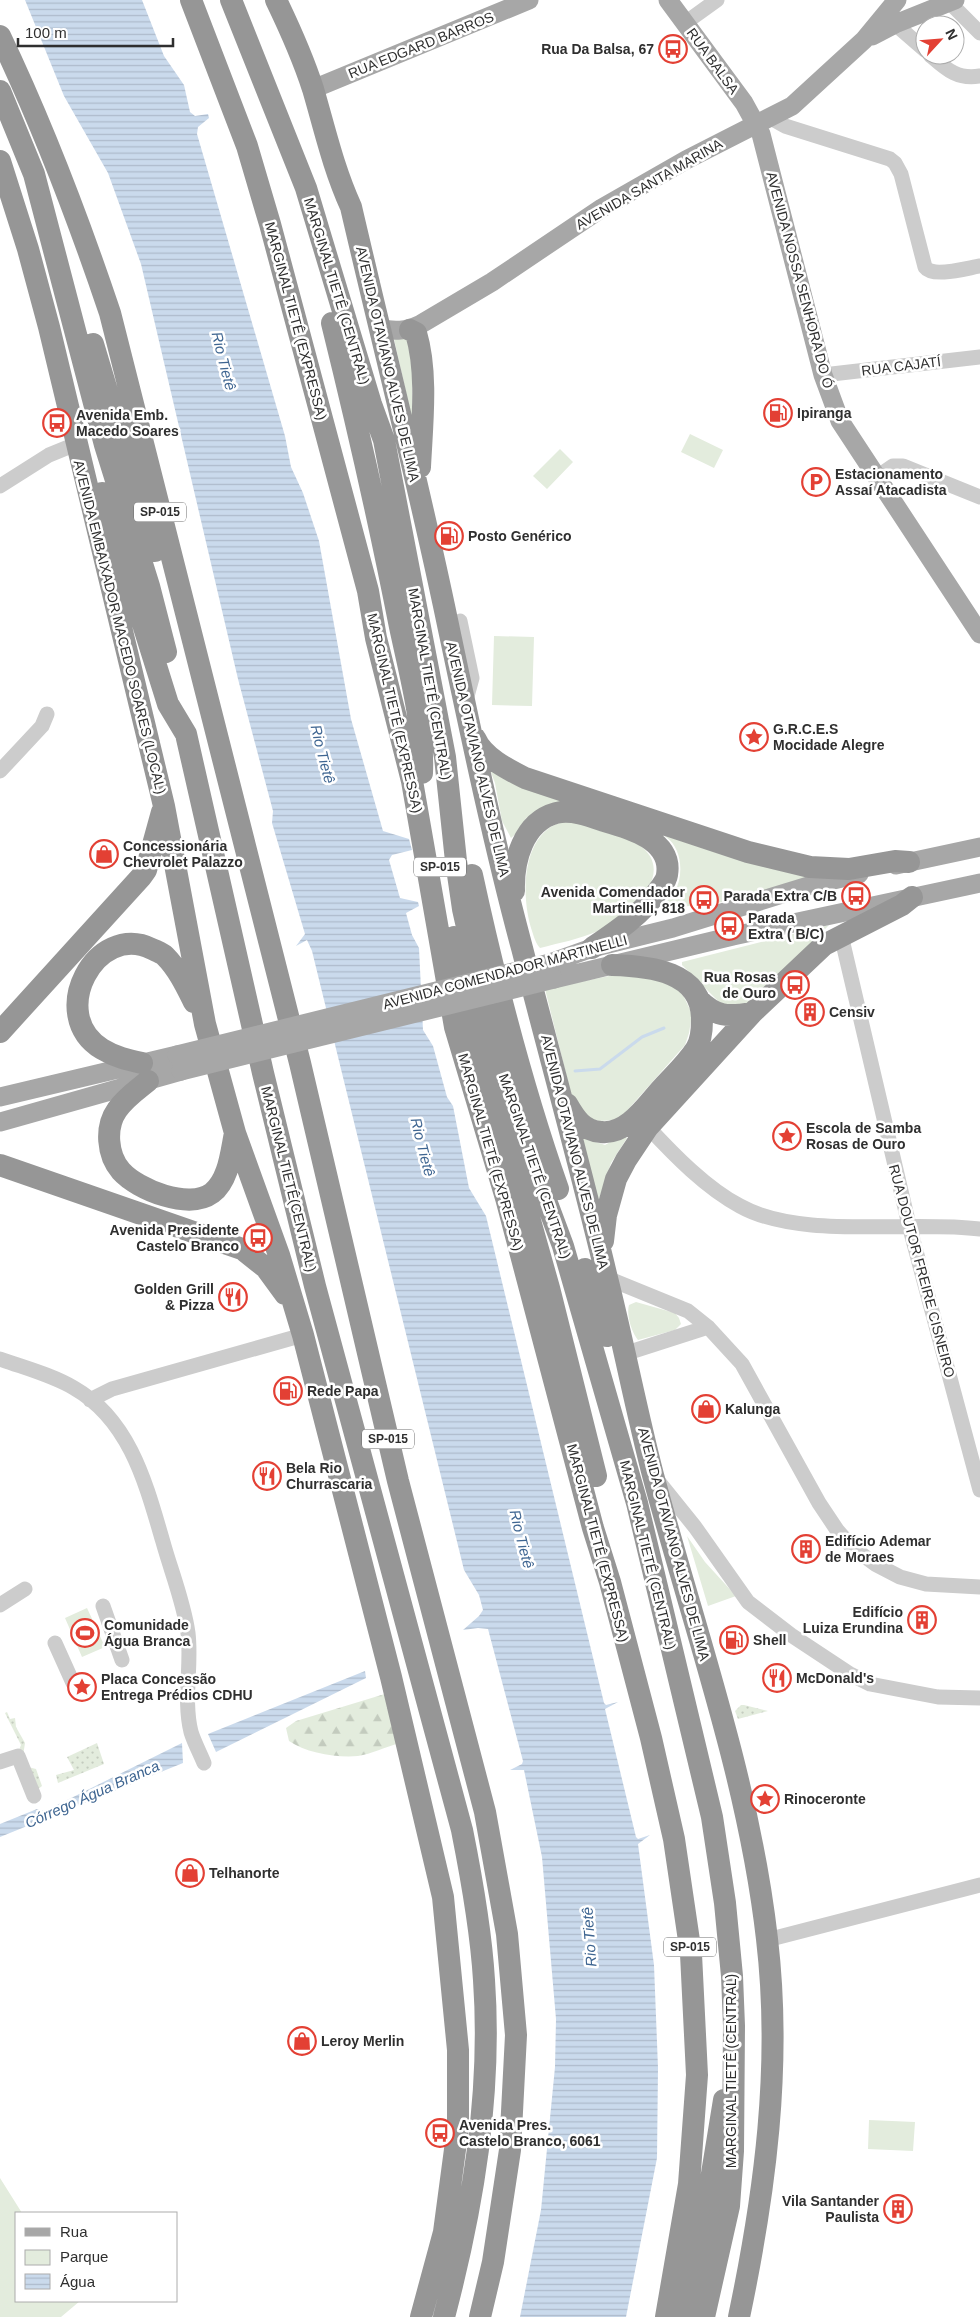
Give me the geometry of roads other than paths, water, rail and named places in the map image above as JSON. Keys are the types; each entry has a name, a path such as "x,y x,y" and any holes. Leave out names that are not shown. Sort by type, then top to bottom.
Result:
{"highway":[{"name":"MARGINAL TIETÊ (EXPRESSA)","path":"191,0 247,146 270,224 368,591 376,638 412,781 455,1027 506,1198 593,1528 610,1582 651,1738 674,1839 691,1954 696,2085 690,2184 666,2317"},
{"name":"MARGINAL TIETÊ (CENTRAL)","path":"231,0 286,137 319,227 371,404 384,440 445,757 463,910 488,1015 518,1124 564,1246 636,1503 702,1769 723,1885 732,1976 734,2086 734,2152 729,2206 704,2317"},
{"name":"AVENIDA OTAVIANO ALVES DE LIMA","path":"276,0 298,48 313,89 337,176 351,207 418,490 465,704 521,944 608,1278 629,1378 654,1476 737,1773 749,1828 767,1940 773,2029 772,2095 769,2135 739,2317"},
{"name":"SP-015","path":"0,36 41,124 68,192 110,313 300,1063 398,1481 486,1812 507,1934 516,2036 510,2150 493,2262 480,2317"},
{"path":"0,91 34,174 105,445 159,620 186,734"},
{"path":"286,137 351,399 394,598 414,698 423,756 422,773"},
{"name":"AVENIDA EMBAIXADOR MACEDO SOARES (LOCAL)","path":"0,161 35,275 164,806 205,1024 235,1133 279,1255 295,1310"},
{"path":"337,176 339,209 384,440"},
{"path":"47,223 62,244 122,438 148,531 164,578 186,613"},
{"path":"410,330 416,333 422,357 422,424 418,490"},
{"path":"75,442 93,463 168,704 186,734"},
{"name":"SP-015","path":"368,591 389,651 422,773"},
{"path":"471,728 477,744 486,753 500,764 525,778 748,852 810,867 849,869 895,861 908,862"},
{"name":"MARGINAL TIETÊ(CENTRAL)","path":"186,734 263,1073 315,1286"},
{"path":"445,757 490,956 518,1066 614,1358 629,1378"},
{"name":"MARGINAL TIETÊ (CENTRAL)","path":"422,773 471,1022 485,1078 518,1178 549,1288 612,1539 610,1582"},
{"path":"0,1032 141,877 146,870 164,806"},
{"path":"521,944 516,920 514,883 516,863 522,845 528,832 540,821 556,813 567,812 586,815 636,831 659,848 667,861 667,874 664,884 649,904 632,920 592,948"},
{"path":"602,1256 610,1196 626,1160 648,1127 752,1014 824,945 840,935 902,905 912,897"},
{"path":"205,1024 180,976 165,956 145,946 130,943 120,945 106,952 92,966 80,983 76,998 78,1016 83,1029 100,1048 124,1059 145,1072 111,1120 108,1137 112,1154 119,1169 129,1178 146,1188 169,1197 202,1198 213,1192 227,1169 235,1133"},
{"path":"612,965 649,968 675,975 711,1012 737,1015 752,1014"},
{"path":"561,1095 577,1120 589,1129 609,1132 628,1124 697,1048 702,1031 702,1016 698,998"},
{"path":"0,1166 242,1249 274,1278 295,1310 362,1560 443,1896 458,2050 458,2127 444,2232 421,2317"},
{"path":"338,1223 336,1264 424,1654 425,1692"},
{"path":"315,1286 313,1309 360,1516 362,1560"},
{"path":"315,1286 462,1830 474,1886 484,1982 485,2067 483,2103 476,2170 460,2255 444,2317"},
{"path":"549,1288 560,1306 596,1414 652,1600 662,1609"},
{"path":"683,2317 700,2247 722,2102 734,2086"},
{"path":"716,2317 748,2170 756,2146 769,2135"},
{"path":"458,2317 465,2281 460,2255"}],"main road":[{"name":"RUA EDGARD BARROS","path":"313,89 529,0"},
{"name":"RUA BALSA","path":"668,0 763,121"},
{"name":"AVENIDA SANTA MARINA","path":"410,330 492,282 602,208 686,160 792,106 864,40 896,0"},
{"path":"864,40 895,24 952,1"},
{"name":"AVENIDA NOSSA SENHORA DO Ó","path":"763,121 768,160 823,375 840,421 980,634"},
{"path":"379,328 397,332 410,330"},
{"name":"AVENIDA COMENDADOR MARTINELLI","path":"552,971 592,948 673,928 808,886 980,847"},
{"name":"AVENIDA COMENDADOR MARTINELLI","path":"0,1122 145,1072 552,971 612,965 732,936 980,883"},
{"name":"AVENIDA COMENDADOR MARTINELLI","path":"0,1098 145,1072"}],"street":[{"path":"685,23 717,0"},
{"path":"952,1 980,32"},
{"path":"895,24 915,41"},
{"path":"941,65 949,72 970,77 980,76"},
{"path":"763,121 785,126 890,159 902,174 925,267 936,272 980,266"},
{"name":"RUA CAJATÍ","path":"823,375 980,357"},
{"path":"0,486 49,455 75,442"},
{"path":"877,477 893,466 903,466 980,497"},
{"path":"460,621 472,678 465,704"},
{"path":"0,772 42,726 47,714"},
{"name":"RUA DOUTOR FREIRE CISNEIRO","path":"840,935 909,1225 980,1490"},
{"path":"648,1127 686,1166 741,1207 772,1218 822,1225 909,1225 980,1229"},
{"path":"608,1278 688,1311 708,1327 742,1364 819,1503 837,1530 852,1547 875,1564 900,1576 926,1584 980,1587"},
{"path":"624,1354 708,1327"},
{"path":"90,1400 112,1389 303,1335"},
{"path":"0,1359 75,1388 90,1400 124,1437 137,1462 150,1498 188,1633 191,1731 204,1763"},
{"path":"654,1476 695,1527 748,1602 791,1635 850,1674 870,1684 938,1697 980,1698"},
{"path":"0,1606 25,1589"},
{"path":"103,1606 122,1660"},
{"path":"55,1643 72,1683"},
{"path":"0,1762 18,1756 34,1796"},
{"path":"767,1940 980,1885"}],"water":[{"name":"Rio Tietê","path":"25,0 142,0 164,56 184,85 190,112 195,116 208,114 209,118 198,127 197,134 285,436 291,467 303,493 319,541 351,719 383,831 409,839 412,850 392,855 389,860 400,898 418,902 419,906 406,913 412,935 419,948 423,1030 433,1046 447,1097 453,1106 469,1188 486,1216 604,1703 606,1705 618,1702 605,1709 636,1837 638,1839 650,1835 638,1844 654,1965 658,2068 657,2158 626,2317 520,2317 541,2210 555,2067 556,2019 542,1857 524,1770 510,1770 522,1764 523,1761 488,1629 463,1630 483,1610 479,1595 464,1570 312,951 307,940 296,946 305,934 272,823 273,811 238,679 141,264 108,173 64,96"},
{"path":"365,1671 366,1678 216,1752 208,1734"},
{"name":"Córrego Água Branca","path":"182,1743 183,1763 0,1837 0,1824 37,1809 45,1811"}],"waterway":[{"path":"575,1071 600,1069 642,1037 664,1028"}],"place":[{"name":"Rua Da Balsa, 67","path":"673,49"},
{"name":"Ipiranga","path":"778,413"},
{"name":"Avenida Emb. Macedo Soares","path":"57,423"},
{"name":"Estacionamento Assaí Atacadista","path":"816,482"},
{"name":"Posto Genérico","path":"449,536"},
{"name":"G.R.C.E.S Mocidade Alegre","path":"754,737"},
{"name":"Concessionária Chevrolet Palazzo","path":"104,854"},
{"name":"Parada Extra C/B","path":"856,896"},
{"name":"Avenida Comendador Martinelli, 818","path":"704,900"},
{"name":"Parada Extra ( B/C)","path":"729,926"},
{"name":"Rua Rosas de Ouro","path":"795,985"},
{"name":"Censiv","path":"810,1012"},
{"name":"Escola de Samba Rosas de Ouro","path":"787,1136"},
{"name":"Avenida Presidente Castelo Branco","path":"258,1238"},
{"name":"Golden Grill & Pizza","path":"233,1297"},
{"name":"Rede Papa","path":"288,1391"},
{"name":"Kalunga","path":"706,1409"},
{"name":"Bela Rio Churrascaria","path":"267,1476"},
{"name":"Edifício Ademar de Moraes","path":"806,1549"},
{"name":"Edifício Luiza Erundina","path":"922,1620"},
{"name":"Comunidade Água Branca","path":"85,1633"},
{"name":"Shell","path":"734,1640"},
{"name":"McDonald's","path":"777,1678"},
{"name":"Placa Concessão Entrega Prédios CDHU","path":"82,1687"},
{"name":"Rinoceronte","path":"765,1799"},
{"name":"Telhanorte","path":"190,1873"},
{"name":"Leroy Merlin","path":"302,2041"},
{"name":"Avenida Pres. Castelo Branco, 6061","path":"440,2133"},
{"name":"Vila Santander Paulista","path":"898,2209"}]}
